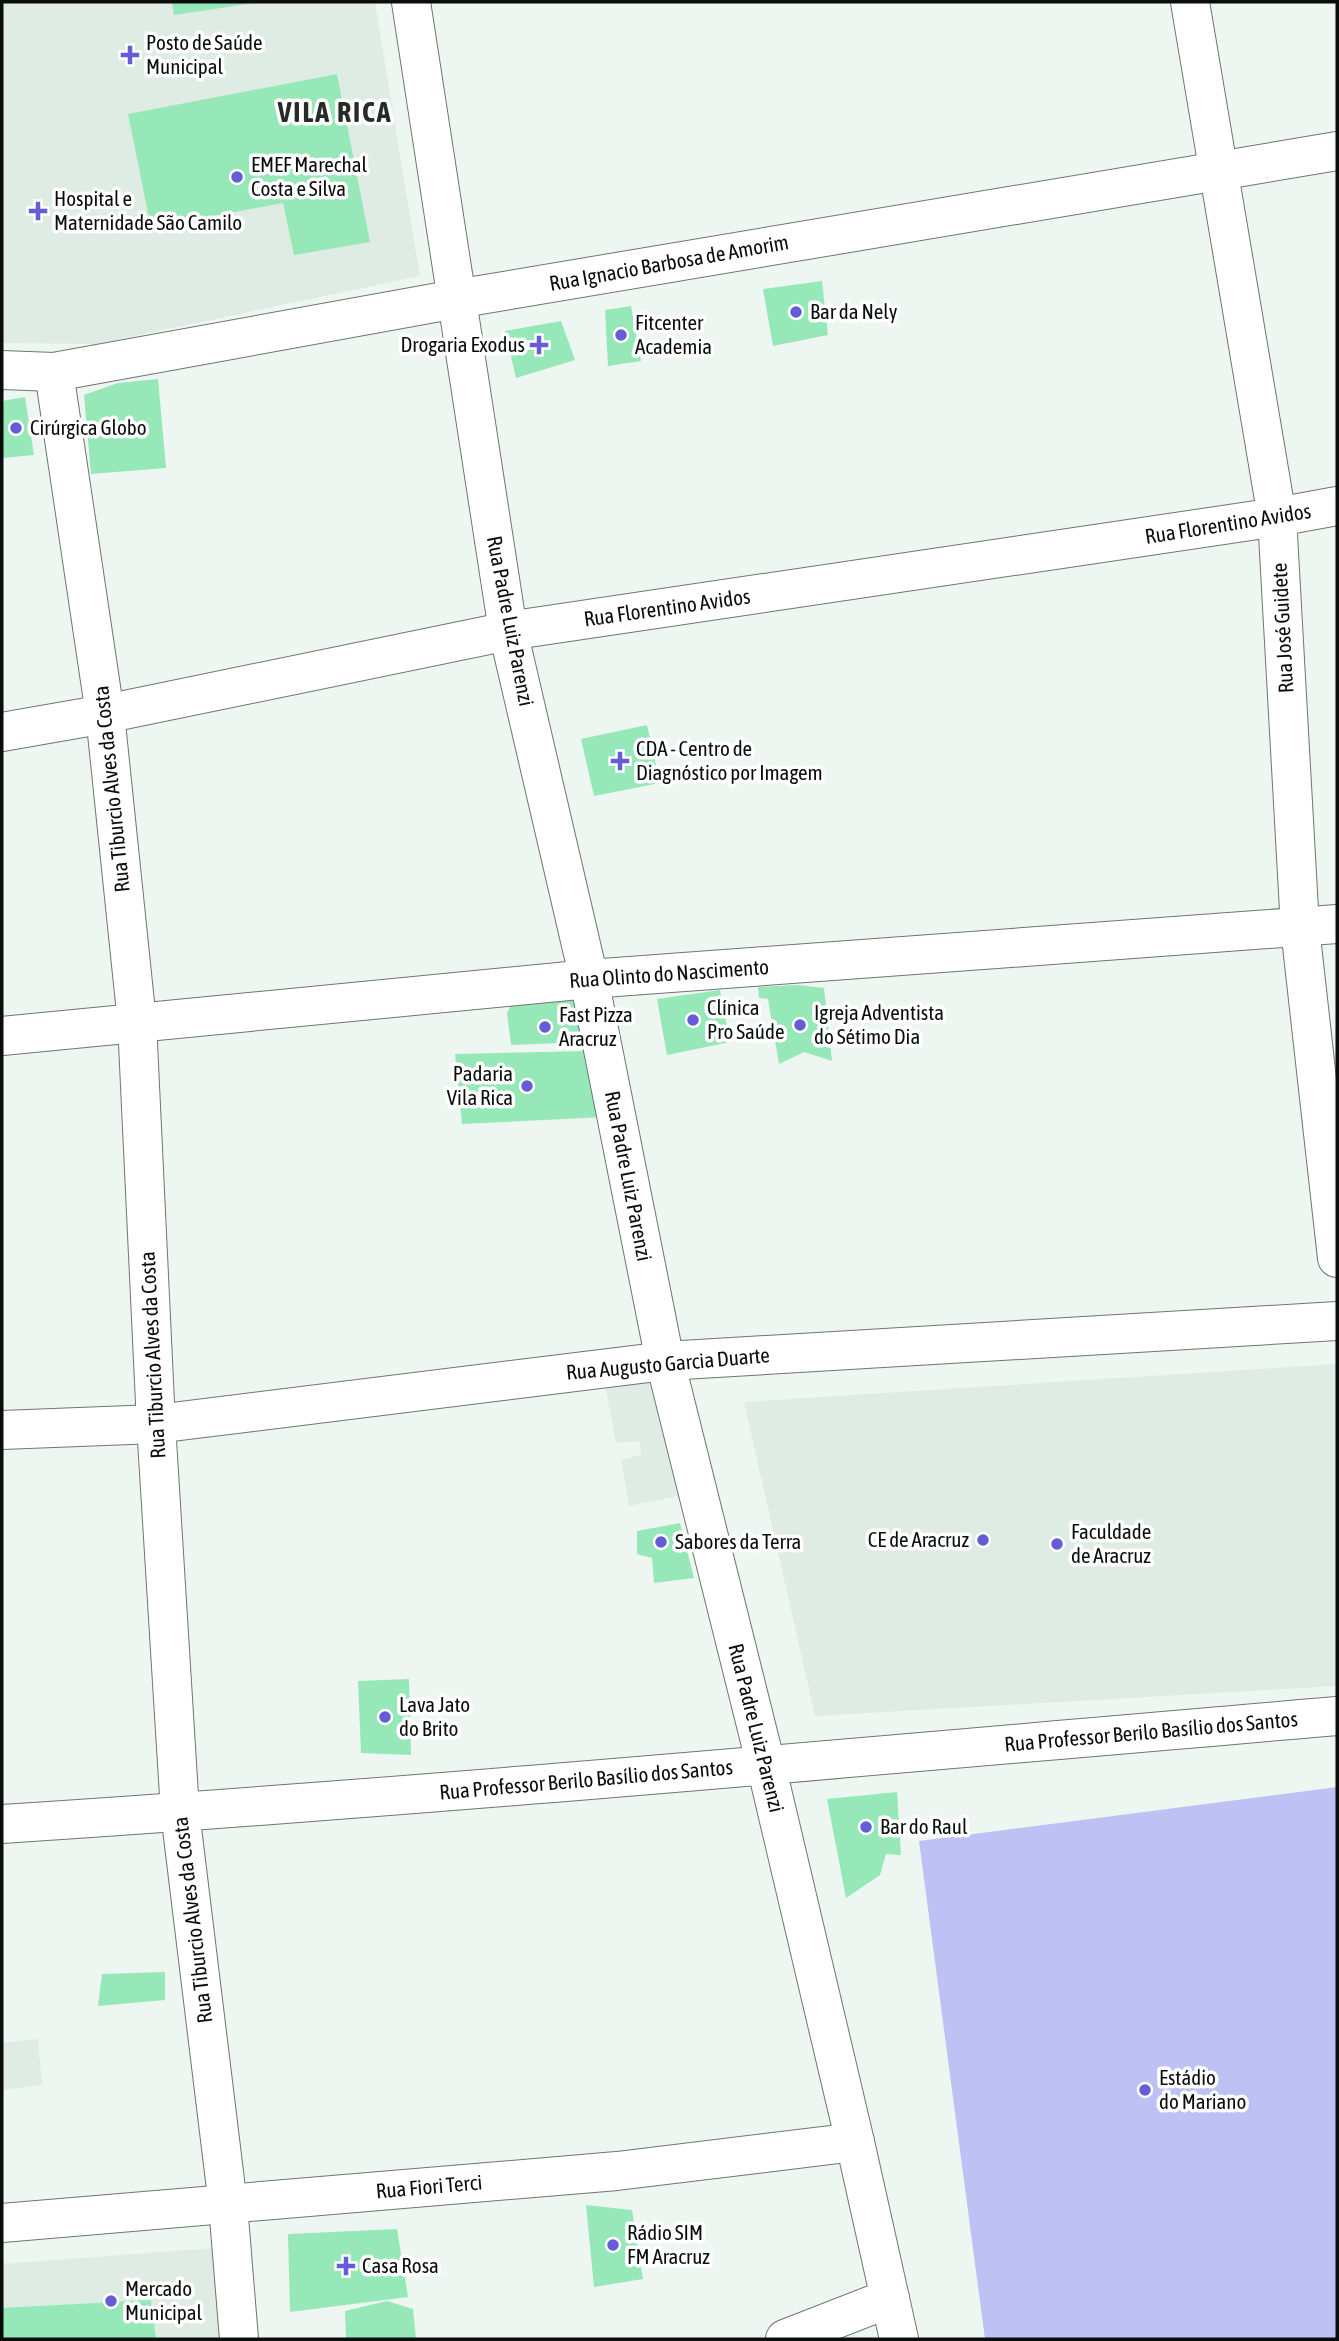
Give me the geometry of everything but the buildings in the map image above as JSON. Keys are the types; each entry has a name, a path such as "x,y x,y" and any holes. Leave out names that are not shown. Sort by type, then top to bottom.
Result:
{"street":[{"name":"Rua Padre Luiz Parenzi","path":"411,2 509,631 589,979 665,1361 766,1765 899,2339"},
{"name":"Rua José Guidete","path":"1190,2 1277,517 1300,928 1337,1258"},
{"name":"Rua Ignacio Barbosa de Amorim","path":"2,370 54,372 456,299 1337,151"},
{"name":"Rua Tiburcio Alves da Costa","path":"54,372 105,714 137,1022 156,1424 180,1812 228,2205 239,2339"},
{"name":"Rua Florentino Avidos","path":"2,732 105,714 509,631 1337,506"},
{"name":"Rua Olinto do Nascimento","path":"2,1036 589,979 1337,924"},
{"name":"Rua Augusto Garcia Duarte","path":"2,1430 156,1424 665,1361 1337,1321"},
{"name":"Rua Professor Berilo Basílio dos Santos","path":"2,1824 766,1765 1337,1716"},
{"name":"Rua Fiori Terci","path":"2,2223 617,2171 855,2141"},
{"path":"785,2339 890,2298"}],"shaded area":[{"name":"EMEF Marechal Costa e Silva","path":"2,2 375,2 420,276 96,344 2,343"},
{"name":"Faculdade de Aracruz","path":"1337,1364 1337,1686 815,1716 744,1402"},
{"path":"602,1368 657,1371 687,1494 629,1506 621,1460 641,1455 640,1441 616,1443"},
{"name":"Estádio do Mariano","path":"1337,1787 1337,2339 985,2339 919,1841"},
{"path":"38,2039 42,2085 2,2090 2,2043"},
{"name":"Mercado Municipal","path":"214,2248 224,2339 2,2339 2,2264"}],"place":[{"name":"Posto de Saúde Municipal","path":"130,55"},
{"name":"EMEF Marechal Costa e Silva","path":"237,177"},
{"name":"Hospital e Maternidade São Camilo","path":"38,211"},
{"name":"Bar da Nely","path":"796,312"},
{"name":"Fitcenter Academia","path":"621,335"},
{"name":"Drogaria Exodus","path":"539,345"},
{"name":"Cirúrgica Globo","path":"16,428"},
{"name":"CDA - Centro de Diagnóstico por Imagem","path":"620,761"},
{"name":"Clínica Pro Saúde","path":"693,1020"},
{"name":"Igreja Adventista do Sétimo Dia","path":"800,1025"},
{"name":"Fast Pizza Aracruz","path":"545,1027"},
{"name":"Padaria Vila Rica","path":"527,1086"},
{"name":"CE de Aracruz","path":"983,1540"},
{"name":"Sabores da Terra","path":"661,1542"},
{"name":"Faculdade de Aracruz","path":"1057,1544"},
{"name":"Lava Jato do Brito","path":"385,1717"},
{"name":"Bar do Raul","path":"866,1827"},
{"name":"Estádio do Mariano","path":"1145,2090"},
{"name":"Rádio SIM FM Aracruz","path":"613,2245"},
{"name":"Casa Rosa","path":"346,2266"},
{"name":"Mercado Municipal","path":"111,2301"}],"district":[{"name":"VILA RICA","path":"335,112"}]}
